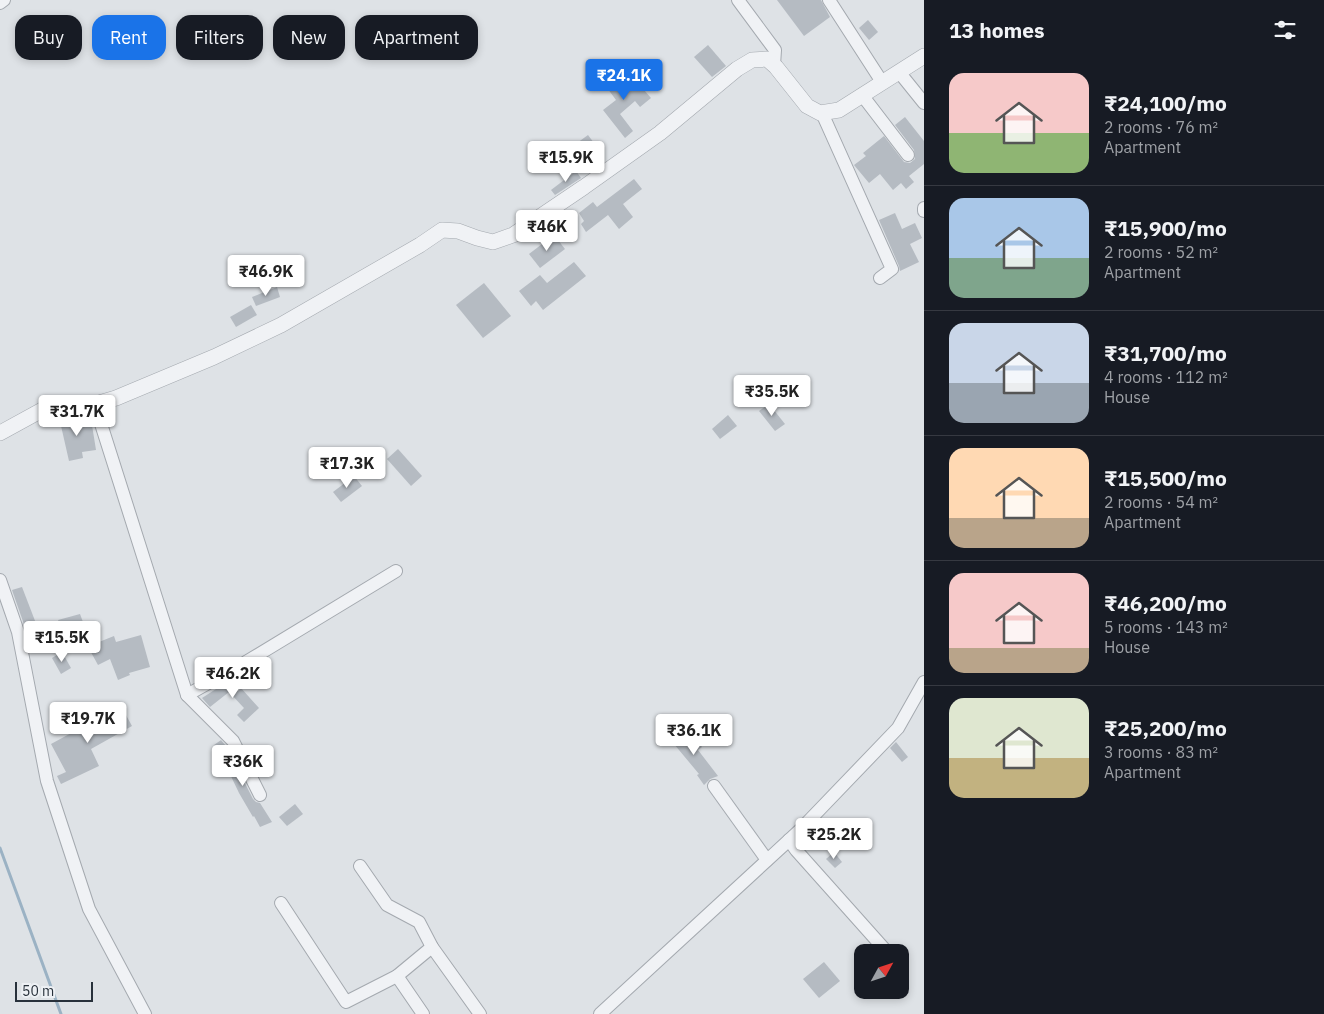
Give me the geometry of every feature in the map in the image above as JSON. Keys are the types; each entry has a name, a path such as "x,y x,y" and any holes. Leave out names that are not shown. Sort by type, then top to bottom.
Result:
{"street":[{"path":"0,3 4,0"},
{"path":"738,0 776,50 774,65"},
{"path":"829,0 882,82"},
{"path":"0,433 42,410 77,403 89,406 95,405 214,357 281,325 420,245 442,230 458,231 493,242 513,234 660,133 737,69 752,60 767,59 807,106 822,113 839,110 924,56"},
{"path":"899,72 924,103"},
{"path":"862,95 908,155"},
{"path":"822,113 892,268 880,278"},
{"path":"95,405 187,695 232,741 260,795"},
{"path":"187,695 246,662 396,571"},
{"path":"0,580 18,632 47,781 56,809 90,909 144,1014"},
{"path":"600,1014 789,840 898,728 924,682"},
{"path":"714,786 767,860"},
{"path":"789,840 880,944"},
{"path":"360,866 387,905 419,922 432,947 480,1014"},
{"path":"281,903 346,1002 397,976 432,947"},
{"path":"397,976 423,1014"}],"building":[{"path":"777,0 821,0 830,17 804,36"},
{"path":"868,20 878,32 869,40 859,28"},
{"path":"708,45 726,66 712,77 694,57"},
{"path":"623,71 634,85 637,82 651,98 640,107 635,101 620,114 633,131 625,138 603,110 616,100 605,85"},
{"path":"905,117 924,141 924,164 909,176 914,182 906,189 901,183 893,190 880,174 869,183 854,165 866,156 863,153 884,136 904,162 910,163 915,159 914,150 895,125"},
{"path":"588,135 600,151 590,160 577,143"},
{"path":"576,171 581,178 555,195 551,190"},
{"path":"634,179 642,189 623,204 633,217 619,229 608,215 586,232 581,224 584,221 579,213 593,202 597,207"},
{"path":"895,213 902,229 915,223 922,238 910,244 919,262 900,271 879,220"},
{"path":"554,235 565,249 540,268 529,254"},
{"path":"285,261 290,270 281,276 275,267"},
{"path":"574,262 586,276 543,310 536,301 531,306 519,291 540,275 547,283"},
{"path":"484,283 511,316 483,338 456,305"},
{"path":"277,287 280,297 256,306 252,297"},
{"path":"251,305 257,315 236,327 230,317"},
{"path":"769,404 785,424 775,431 759,411"},
{"path":"73,414 74,421 91,419 96,450 82,452 83,458 69,461 59,417"},
{"path":"728,415 737,426 720,439 712,429"},
{"path":"398,449 422,476 411,486 387,459"},
{"path":"354,476 362,486 341,502 333,492"},
{"path":"22,587 37,626 26,630 12,590"},
{"path":"80,614 86,630 66,638 58,620"},
{"path":"141,635 150,667 129,673 130,675 118,680 110,659 98,665 87,645 97,640 99,642 114,636 116,642"},
{"path":"62,652 71,668 61,674 52,658"},
{"path":"230,680 238,691 241,688 259,708 244,722 237,715 244,708 229,692 210,707 202,698"},
{"path":"121,706 132,726 91,749 99,766 61,784 57,776 66,772 51,744"},
{"path":"678,731 683,738 690,732 702,747 698,750 718,776 710,779 704,785 697,775 699,774 669,738"},
{"path":"221,740 226,746 253,799 260,803 272,822 260,827 253,817 239,793 229,769 214,745"},
{"path":"896,742 908,757 902,762 890,748"},
{"path":"295,804 303,814 287,826 279,817"},
{"path":"834,852 842,862 835,868 826,859"},
{"path":"824,962 840,981 819,998 803,979"}],"waterway":[{"path":"0,848 61,1014"}]}
